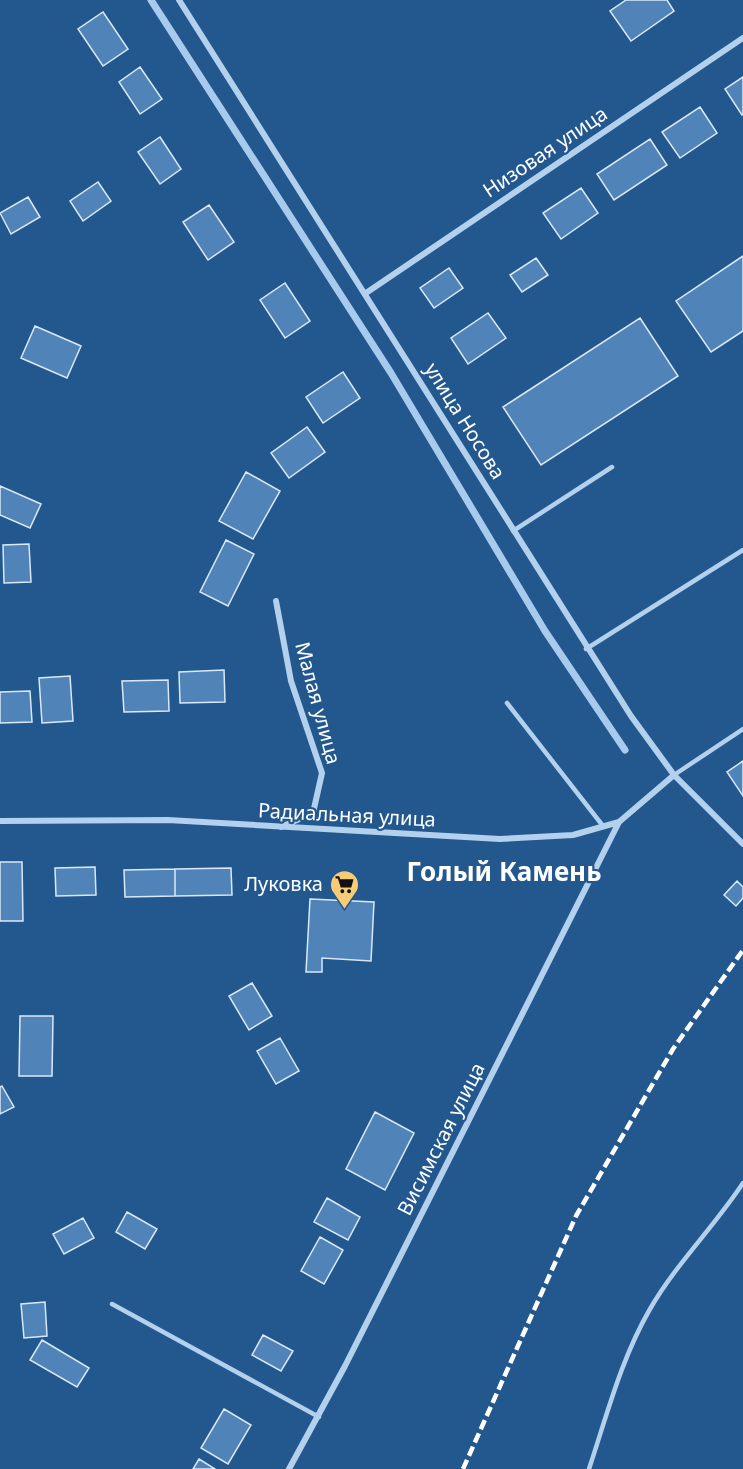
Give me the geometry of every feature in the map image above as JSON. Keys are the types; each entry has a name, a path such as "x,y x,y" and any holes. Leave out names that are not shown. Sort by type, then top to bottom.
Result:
{"street":[{"name":"улица Носова","path":"178,0 366,293 586,649 674,776 743,844"},
{"name":"Низовая улица","path":"366,293 743,38"},
{"name":"Малая улица","path":"276,601 291,681 321,773 313,813 280,827"},
{"name":"Радиальная улица","path":"0,821 168,820 500,839 573,835 619,822 674,776"},
{"name":"Висимская улица","path":"290,1469 319,1417 619,822"}],"lane":[{"path":"513,531 612,466"},
{"path":"586,649 743,550"},
{"path":"507,703 603,826"},
{"path":"674,776 743,729"},
{"path":"589,1469 631,1345 650,1309 682,1261 743,1183"},
{"path":"112,1304 319,1417"}],"building":[{"path":"626,0 667,0 674,11 631,41 610,11"},
{"path":"103,12 128,49 103,66 78,29"},
{"path":"140,67 162,99 140,114 119,82"},
{"path":"743,77 743,114 742,115 725,89"},
{"path":"700,107 717,133 680,158 662,132"},
{"path":"160,137 181,169 160,184 138,152"},
{"path":"650,139 667,165 614,200 597,174"},
{"path":"98,182 111,201 83,221 70,201"},
{"path":"581,188 598,213 561,239 543,213"},
{"path":"28,197 40,217 11,234 0,213"},
{"path":"209,205 234,242 208,260 183,222"},
{"path":"743,256 743,331 711,352 676,301"},
{"path":"536,258 548,275 522,292 510,275"},
{"path":"449,268 463,288 434,308 420,288"},
{"path":"285,283 310,321 285,338 260,300"},
{"path":"488,313 506,338 468,364 451,338"},
{"path":"640,318 678,376 541,465 503,407"},
{"path":"35,326 81,346 67,378 21,358"},
{"path":"343,372 360,398 323,423 306,397"},
{"path":"307,427 325,452 289,478 271,453"},
{"path":"246,472 280,491 253,539 219,521"},
{"path":"0,486 41,504 30,528 0,515"},
{"path":"226,540 254,554 228,606 200,592"},
{"path":"29,544 31,582 4,583 3,545"},
{"path":"224,670 225,702 180,703 179,672"},
{"path":"70,676 73,721 42,723 39,678"},
{"path":"168,680 169,711 124,712 122,681"},
{"path":"30,691 32,722 0,723 0,692"},
{"path":"743,761 743,796 727,772"},
{"path":"0,862 22,862 23,921 0,921"},
{"path":"95,867 96,895 56,896 55,868"},
{"path":"231,868 232,895 175,896 175,869"},
{"path":"175,869 175,896 125,897 124,870"},
{"path":"737,881 743,887 743,898 736,906 724,895"},
{"path":"310,899 374,902 371,961 322,958 322,972 306,972"},
{"path":"252,983 272,1016 249,1030 229,996"},
{"path":"20,1016 53,1016 52,1076 19,1076"},
{"path":"280,1038 299,1071 276,1084 257,1051"},
{"path":"2,1086 14,1107 0,1114 0,1087"},
{"path":"375,1112 414,1133 385,1190 346,1169"},
{"path":"327,1198 360,1217 348,1240 314,1222"},
{"path":"127,1212 157,1229 145,1249 116,1232"},
{"path":"83,1218 94,1238 64,1254 53,1234"},
{"path":"320,1237 343,1250 324,1284 301,1271"},
{"path":"45,1302 47,1336 24,1338 21,1304"},
{"path":"263,1335 293,1351 281,1371 252,1355"},
{"path":"42,1340 89,1368 77,1387 30,1360"},
{"path":"224,1409 251,1425 228,1464 201,1448"},
{"path":"199,1459 215,1469 193,1469"}],"waterway":[{"path":"151,0 391,373 545,631 625,750"}],"railway":[{"path":"463,1469 576,1216 673,1049 743,950"}],"place":[{"name":"Луковка","path":"344,910"}],"district":[{"name":"Голый Камень","path":"504,872"}]}
